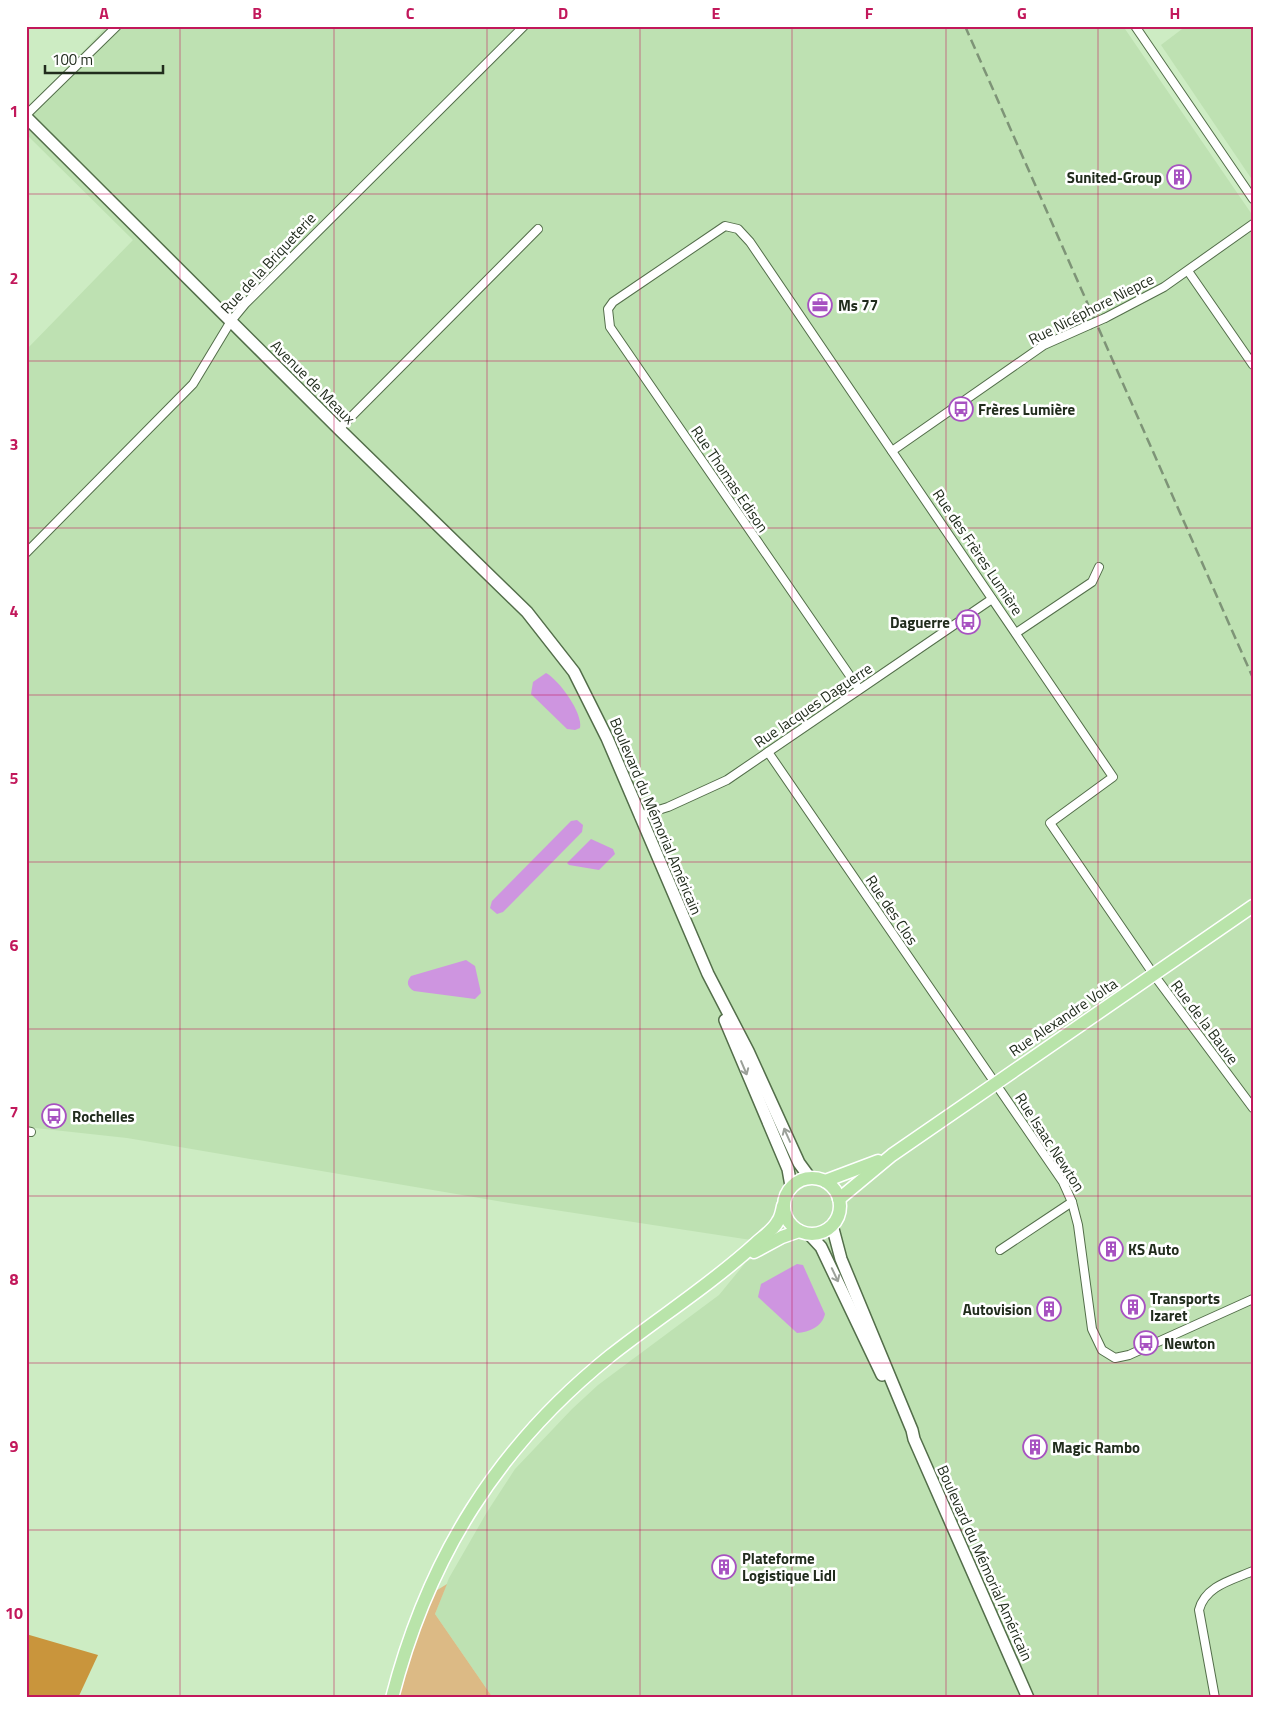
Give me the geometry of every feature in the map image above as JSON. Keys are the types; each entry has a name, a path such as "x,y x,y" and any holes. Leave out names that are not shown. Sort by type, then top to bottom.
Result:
{"main road":[{"name":"Rue Alexandre Volta","path":"839,1199 892,1155 1253,906"},
{"name":"Rue Alexandre Volta","path":"825,1181 892,1155"},
{"path":"392,1698 406,1649 435,1575 457,1531 480,1494 505,1460 540,1420 582,1379 611,1355 736,1262 773,1228 779,1220 787,1192 791,1186 810,1178 825,1181 832,1186 839,1199 839,1213 832,1225 818,1234 804,1233 782,1237 736,1262"},
{"path":"783,1206 788,1221 804,1233"}],"street":[{"path":"26,116 117,26"},
{"name":"Rue de la Briqueterie","path":"26,552 188,391 231,321 245,304 524,26"},
{"path":"1135,26 1253,199"},
{"name":"Avenue de Meaux","path":"26,116 339,429 527,612 574,672"},
{"name":"Rue Nicéphore Niepce","path":"892,451 1044,345 1135,304 1188,271 1253,224"},
{"name":"Rue des Frères Lumière","path":"635,286 725,226 738,229 750,242 1113,777 1050,823 1154,975"},
{"path":"339,429 538,229"},
{"path":"1188,271 1253,365"},
{"name":"Rue Thomas Edison","path":"635,286 613,302 608,310 610,327 859,689"},
{"path":"1016,633 1092,582 1099,567"},
{"name":"Rue Jacques Daguerre","path":"639,816 668,807 727,780 992,599"},
{"name":"Boulevard du Mémorial Américain","path":"574,672 607,738 708,974"},
{"name":"Rue des Clos","path":"768,752 994,1083"},
{"path":"708,974 748,1051 799,1163 810,1178"},
{"path":"708,974 737,1052 788,1169 791,1186"},
{"name":"Rue de la Bauve","path":"1154,975 1253,1108"},
{"name":"Rue Isaac Newton","path":"994,1083 1062,1182 1072,1202 1092,1329 1102,1350 1115,1358 1130,1355 1253,1299"},
{"path":"1000,1250 1072,1202"},
{"name":"Boulevard du Mémorial Américain","path":"832,1225 842,1260 912,1430 914,1439 1028,1698"},
{"name":"Boulevard du Mémorial Américain","path":"804,1233 821,1247 908,1431 914,1439"},
{"path":"1215,1698 1198,1610 1202,1599 1215,1588 1253,1571"}],"shaded area":[{"path":"107,26 1123,26 1253,216 1253,1698 493,1698 435,1614 449,1578 487,1512 515,1469 572,1409 598,1385 719,1295 746,1262 760,1254 751,1240 509,1203 127,1138 26,1127 26,350 133,240 26,134 26,112"},
{"path":"1186,26 1253,26 1253,181 1161,45"},
{"path":"546,673 557,682 574,706 578,714 580,728 575,730 567,729 531,694 533,682"},
{"path":"577,820 583,825 582,832 503,912 497,914 490,908 492,901 571,821"},
{"path":"591,839 613,849 615,854 599,870 569,865 567,863"},
{"path":"466,960 475,966 481,993 475,999 414,991 409,986 408,982 411,976"},
{"path":"797,1264 803,1265 825,1314 821,1322 814,1328 797,1333 758,1297 761,1284"},
{"path":"447,1584 435,1614 493,1698 399,1698 412,1647 434,1592"},
{"path":"26,1634 98,1655 78,1698 26,1698"}],"railway":[{"path":"965,26 1253,678"}],"place":[{"name":"Sunited-Group","path":"1179,177"},
{"name":"Ms 77","path":"820,305"},
{"name":"Frères Lumière","path":"961,409"},
{"name":"Daguerre","path":"968,622"},
{"name":"Rochelles","path":"54,1116"},
{"name":"KS Auto","path":"1111,1249"},
{"name":"Transports Izaret","path":"1133,1307"},
{"name":"Autovision","path":"1049,1309"},
{"name":"Newton","path":"1146,1343"},
{"name":"Magic Rambo","path":"1035,1447"},
{"name":"Plateforme Logistique Lidl","path":"724,1567"}]}
